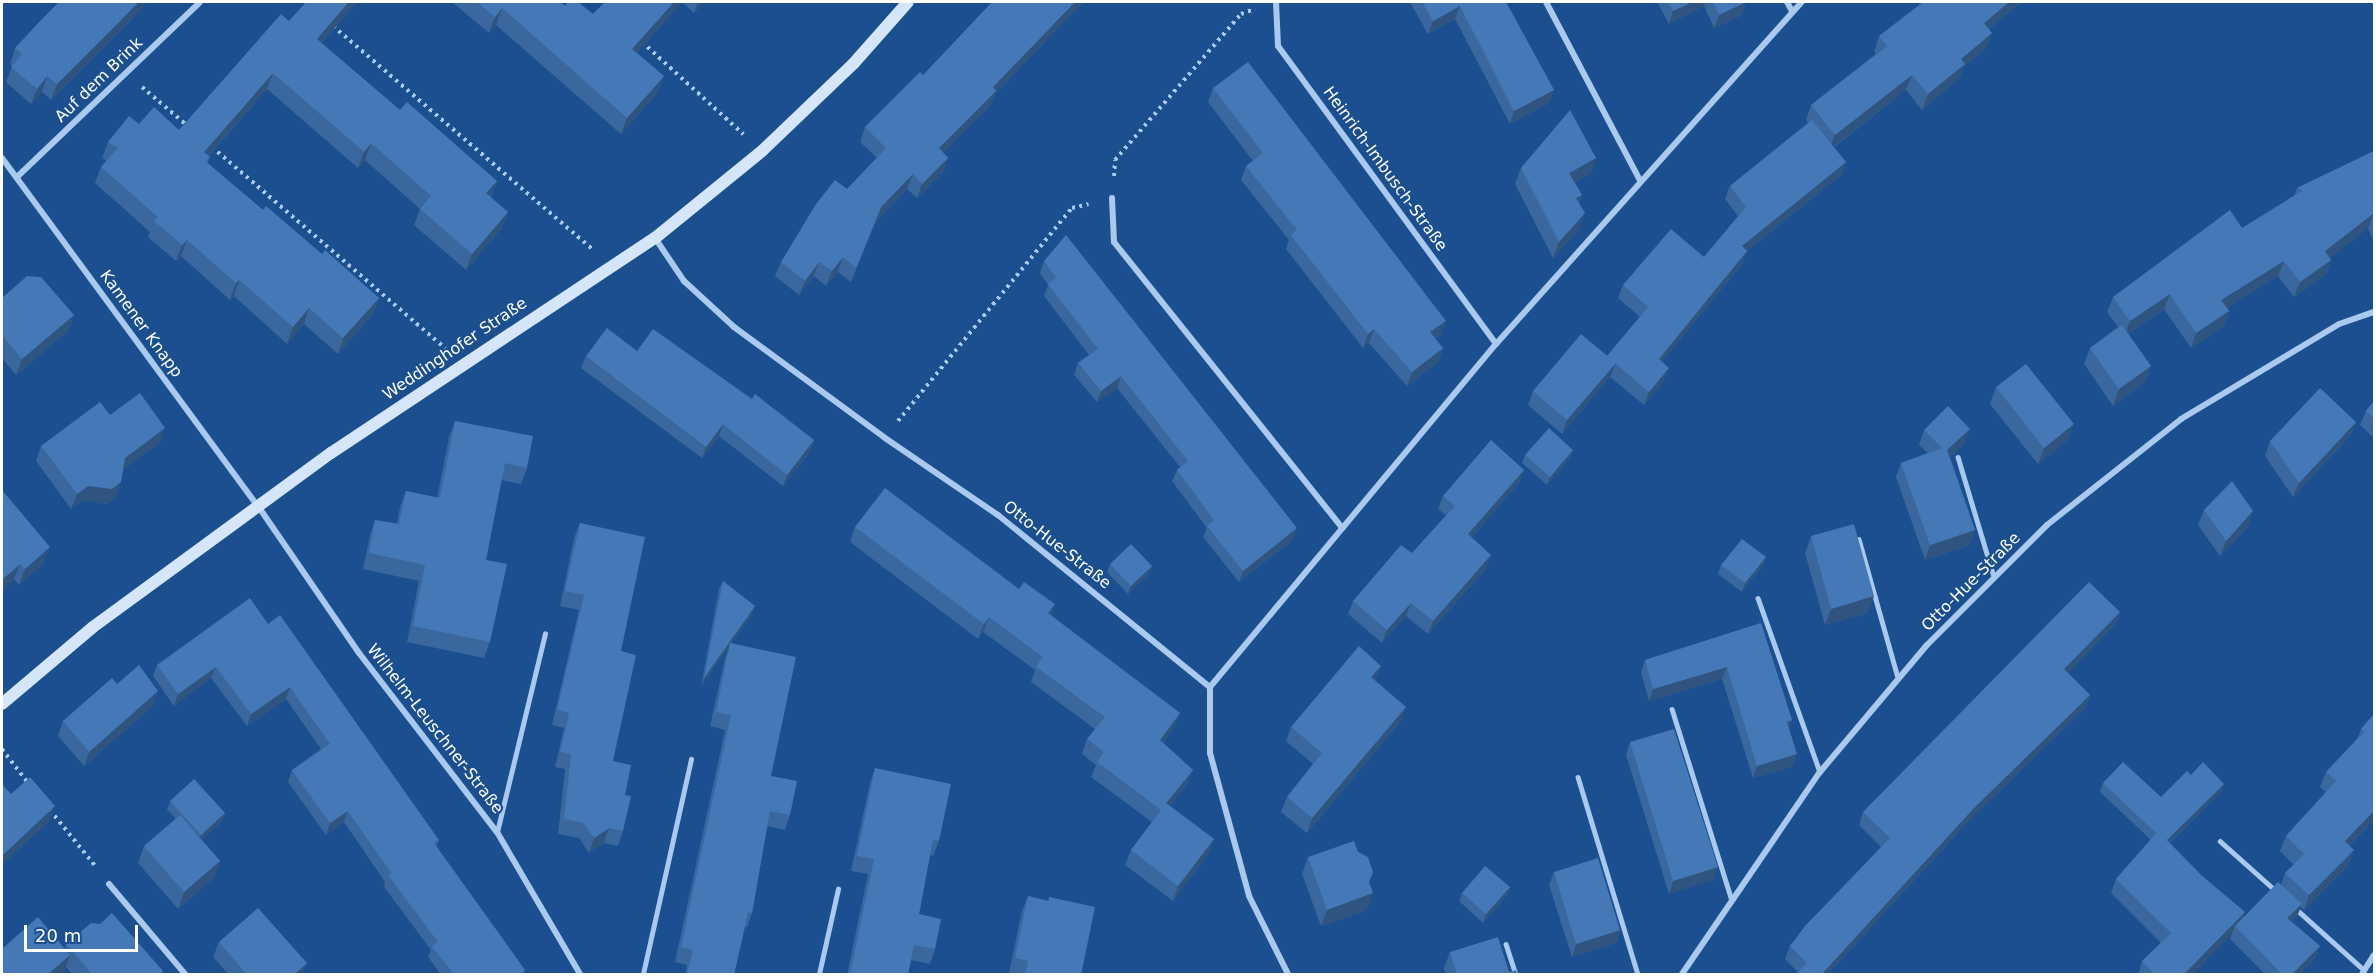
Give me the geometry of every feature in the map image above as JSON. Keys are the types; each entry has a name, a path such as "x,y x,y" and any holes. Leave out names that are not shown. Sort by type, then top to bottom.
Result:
{"street":[{"name":"Auf dem Brink","path":"17,177 200,2"},
{"name":"Weddinghofer Straße","path":"2,704 93,627 258,506 503,336 655,238 762,151 854,63 908,2"},
{"name":"Heinrich-Imbusch-Straße","path":"1276,2 1278,45 1496,344"},
{"path":"1546,2 1640,180"},
{"path":"1787,2 1792,11"},
{"path":"1288,975 1249,896 1216,776 1210,753 1210,687 1496,344 1640,180 1802,2"},
{"name":"Kamener Knapp","path":"2,158 258,506"},
{"path":"1112,198 1114,242 1342,528"},
{"name":"Otto-Hue-Straße","path":"655,238 684,281 734,327 885,438 998,515 1210,687"},
{"name":"Otto-Hue-Straße","path":"1682,975 1820,772 1898,678 2047,525 2181,419 2339,324 2374,312"},
{"name":"Wilhelm-Leuschner-Straße","path":"258,506 359,652 497,832 580,975"},
{"path":"109,884 185,975"},
{"path":"2363,972 2374,955"}],"lane":[{"path":"1958,457 1994,577"},
{"path":"1859,539 1898,678"},
{"path":"1758,598 1820,772"},
{"path":"497,832 545,634"},
{"path":"1672,709 1732,900"},
{"path":"643,975 691,759"},
{"path":"1578,777 1638,975"},
{"path":"2220,841 2279,894"},
{"path":"819,975 838,889"},
{"path":"2288,902 2363,972"},
{"path":"1506,944 1516,975"}],"path":[{"path":"885,438 1072,208 1112,198 1115,160 1241,14 1276,2"},
{"path":"332,24 579,238"},
{"path":"632,33 736,127"},
{"path":"126,73 197,135"},
{"path":"206,142 431,336"},
{"path":"2,749 36,793"},
{"path":"44,802 109,884"}],"building":[{"path":"59,2 139,2 57,84 47,76 37,89 11,67 22,54 15,48"},
{"path":"306,2 349,2 317,39 400,110 407,102 497,181 486,193 508,212 472,254 420,209 431,196 371,143 364,152 273,73 204,152 210,157 206,162 263,210 266,206 322,254 325,250 379,298 343,338 309,308 293,327 239,280 236,283 187,240 182,245 154,221 158,217 101,167 118,148 108,142 129,116 139,124 154,107 179,130 281,14 289,21"},
{"path":"477,2 560,2 565,6 568,2 578,2 593,14 605,2 674,2 632,49 664,76 627,118 502,8 495,17"},
{"path":"992,2 1075,2 993,87 996,91 939,148 948,158 922,184 913,174 881,207 856,268 843,257 832,271 819,262 805,281 781,262 816,204 835,180 847,189 886,148 865,127 920,72 923,75"},
{"path":"1422,2 1506,2 1554,90 1514,111 1460,6 1433,21"},
{"path":"1668,2 1692,2 1673,11"},
{"path":"1713,2 1746,2 1719,15"},
{"path":"1923,2 2009,2 1984,23 1992,33 1961,59 1965,64 1928,94 1912,75 1835,135 1811,105 1887,46 1879,36"},
{"path":"1248,62 1446,321 1430,332 1443,348 1412,372 1374,329 1368,334 1291,235 1297,230 1246,166 1263,153 1213,88"},
{"path":"1570,110 1596,158 1569,173 1582,195 1576,198 1585,213 1559,242 1521,168"},
{"path":"1812,120 1846,162 1742,246 1747,251 1659,359 1669,368 1649,392 1607,356 1648,307 1623,285 1671,229 1704,257 1746,207 1730,186"},
{"path":"2374,151 2374,213 2325,251 2331,260 2300,282 2284,261 2221,300 2229,311 2196,333 2170,294 2130,321 2113,297 2230,210 2242,228 2302,191 2297,188"},
{"path":"1066,235 1297,528 1243,571 1207,526 1214,520 1177,470 1188,461 1121,376 1101,391 1078,363 1098,349 1048,284 1056,278 1044,261"},
{"path":"27,276 41,277 74,315 22,359 2,335 2,298"},
{"path":"2122,325 2151,366 2119,389 2090,348"},
{"path":"607,328 637,351 653,329 752,399 755,394 814,440 787,475 723,424 706,447 586,356"},
{"path":"1581,334 1616,363 1567,420 1533,391"},
{"path":"2026,364 2074,424 2044,448 1996,387"},
{"path":"2320,388 2356,422 2299,483 2270,441"},
{"path":"140,393 165,428 125,458 121,482 112,489 88,486 77,494 41,446 100,402 110,415"},
{"path":"2374,401 2374,419 2366,411"},
{"path":"1948,406 1970,429 1947,450 1975,530 1930,545 1901,463 1942,448 1924,430"},
{"path":"455,421 533,436 527,468 505,463 486,560 507,564 490,642 413,626 425,565 369,553 375,520 399,524 406,491 440,498"},
{"path":"1549,428 1573,450 1550,477 1525,455"},
{"path":"1491,440 1524,470 1468,534 1491,555 1433,621 1411,603 1387,630 1353,601 1401,545 1412,553 1455,506 1443,496"},
{"path":"2232,481 2253,511 2226,541 2204,510"},
{"path":"885,488 1019,589 1024,582 1055,604 1048,613 1180,713 1160,740 1193,770 1166,803 1214,839 1178,886 1131,850 1161,810 1097,762 1104,752 1087,739 1105,717 1036,667 1043,657 989,617 984,624 855,527"},
{"path":"2,490 50,547 25,569 20,564 2,580"},
{"path":"580,523 645,537 621,651 636,655 613,761 631,765 625,795 631,796 623,831 609,828 594,838 584,823 564,819 571,754 560,752 569,713 557,710 584,595 565,591"},
{"path":"1854,524 1874,596 1831,609 1811,536"},
{"path":"1742,539 1766,557 1745,583 1721,565"},
{"path":"1131,544 1152,566 1131,586 1110,564"},
{"path":"723,581 755,606 704,678"},
{"path":"2089,582 2120,612 2064,669 2090,695 1974,808 1821,975 1795,975 1807,963 1790,946 1805,926 1890,838 1863,812"},
{"path":"250,598 268,624 280,615 439,840 434,843 525,970 519,975 454,975 432,946 438,942 388,875 391,873 348,811 330,823 292,770 330,744 290,687 251,714 216,667 178,694 157,665"},
{"path":"1761,623 1792,720 1787,722 1797,754 1757,766 1727,667 1653,689 1645,660"},
{"path":"730,643 796,657 771,776 797,781 790,815 770,811 752,913 748,912 734,975 687,975 693,950 681,947 731,715 716,712"},
{"path":"1359,646 1381,666 1371,677 1406,707 1312,818 1287,797 1322,753 1291,727"},
{"path":"139,665 158,691 89,752 63,721 112,678 117,684"},
{"path":"2374,714 2374,811 2345,841 2354,850 2309,895 2285,873 2304,854 2286,836 2336,781 2326,772 2364,732 2361,729"},
{"path":"1674,729 1718,867 1673,881 1630,742"},
{"path":"2123,762 2161,797 2187,771 2191,775 2203,762 2224,784 2167,840 2158,831 2156,833 2103,783"},
{"path":"875,768 951,784 939,841 933,840 919,914 941,919 935,949 914,945 908,975 850,975 874,859 857,856"},
{"path":"30,777 55,806 2,856 2,784 11,794"},
{"path":"194,779 225,813 201,835 170,801"},
{"path":"180,815 220,861 184,892 144,846"},
{"path":"2158,831 2200,874 2245,912 2183,975 2155,975 2142,961 2171,933 2116,879"},
{"path":"1354,841 1358,852 1368,857 1373,872 1369,882 1373,893 1327,910 1308,857"},
{"path":"1598,858 1620,930 1576,944 1554,872"},
{"path":"1485,866 1510,887 1486,914 1462,893"},
{"path":"2278,882 2302,904 2287,918 2320,946 2291,975 2283,975 2235,926"},
{"path":"1028,896 1049,901 1049,897 1095,907 1081,975 1025,975 1028,961 1015,958"},
{"path":"258,908 307,963 294,975 247,975 219,942"},
{"path":"112,913 163,971 159,975 93,975 66,944 91,923 100,924"},
{"path":"38,917 70,955 47,975 2,975 2,949"},
{"path":"1498,937 1509,972 1516,970 1518,975 1457,975 1450,952"}]}
